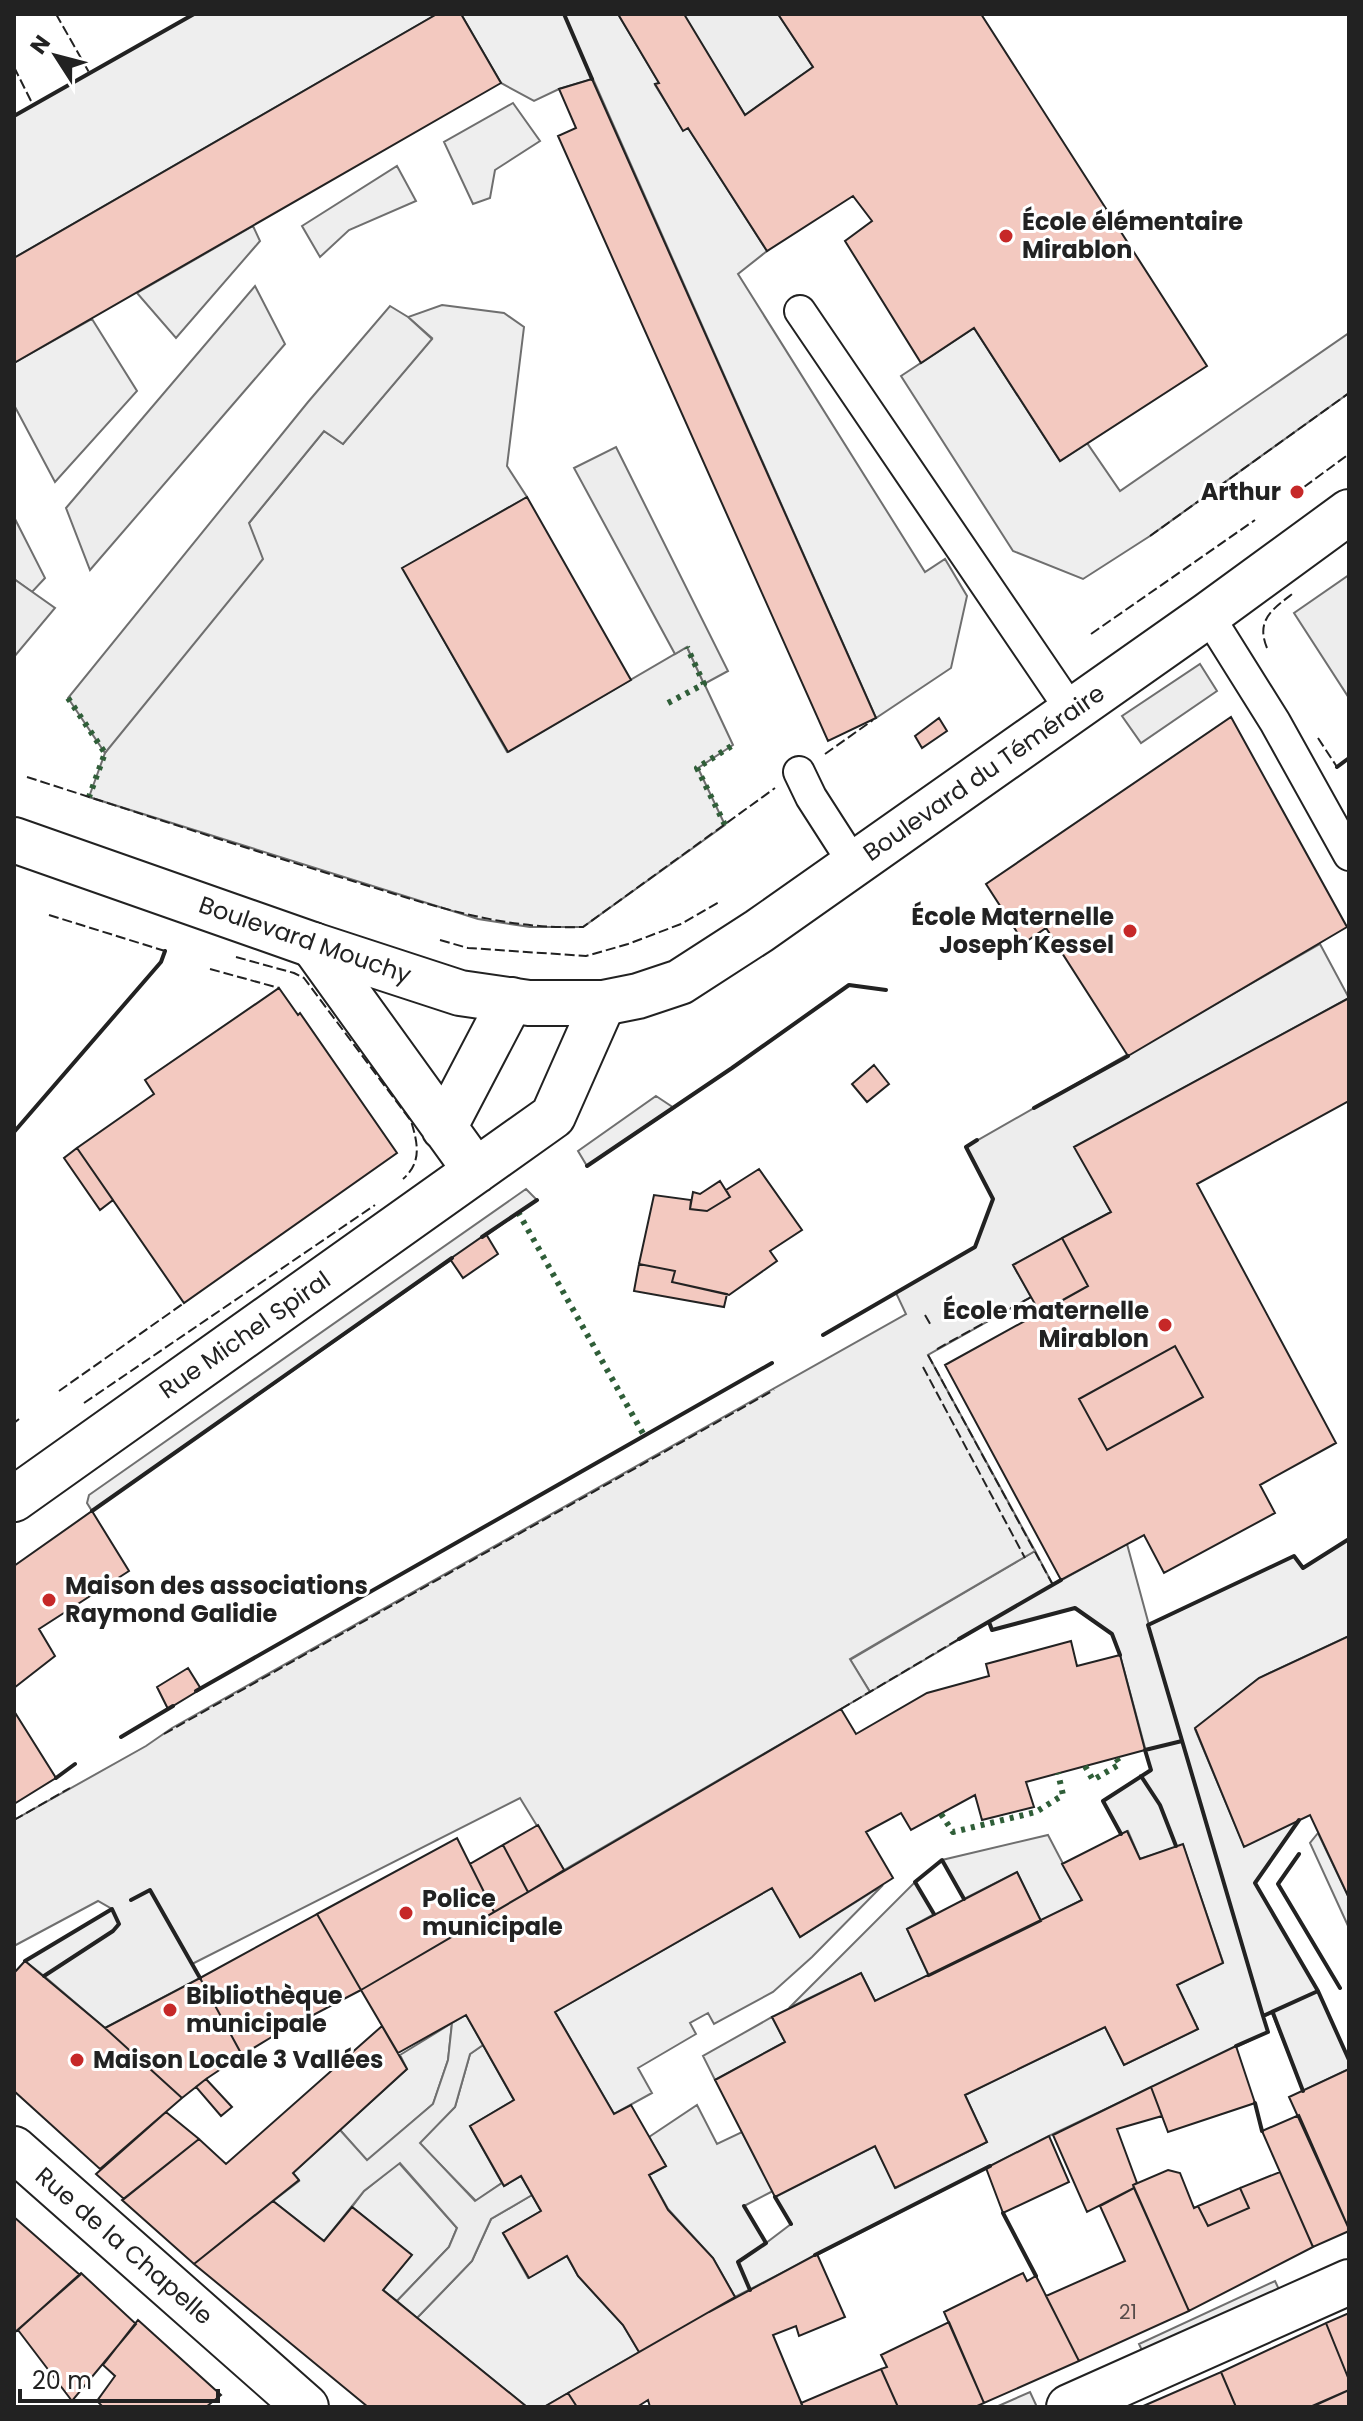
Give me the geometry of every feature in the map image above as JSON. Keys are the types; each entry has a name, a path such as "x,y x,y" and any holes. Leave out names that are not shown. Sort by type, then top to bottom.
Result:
{"main road":[{"name":"Boulevard du Téméraire","path":"603,1003 638,996 680,982 759,931 1349,512"},
{"name":"Boulevard Mouchy","path":"14,840 460,993 529,1003 603,1003"},
{"path":"313,945 476,1171"},
{"path":"444,1128 511,1000"},
{"name":"Rue Michel Spiral","path":"14,1499 553,1116 603,1003"},
{"name":"Rue de la Chapelle","path":"14,2149 306,2407"},
{"path":"1069,2407 1349,2282"}],"lane":[{"path":"800,311 1071,710"},
{"path":"1208,615 1275,722 1349,855"},
{"path":"799,772 811,797 854,864"}],"shaded area":[{"path":"194,14 437,14 14,258 14,116"},
{"path":"461,14 618,14 659,83 655,85 683,130 688,128 767,251 738,274 925,572 945,559 967,596 951,668 876,718 593,79 559,89 534,101 501,83"},
{"path":"683,14 778,14 813,67 745,115"},
{"path":"513,103 540,141 495,170 490,198 473,204 444,142"},
{"path":"397,166 416,201 349,230 320,257 302,226"},
{"path":"253,226 260,241 176,338 137,293"},
{"path":"255,286 285,344 90,570 66,508"},
{"path":"442,305 504,313 524,327 507,466 527,497 403,568 507,752 687,647 733,745 698,768 725,825 583,927 530,927 478,919 89,797 105,753 249,523 324,431 343,444 432,338 408,317"},
{"path":"390,306 408,317 432,339 343,444 324,431 249,523 263,559 105,753 68,698 308,402"},
{"path":"92,319 137,391 55,482 14,405 14,363"},
{"path":"974,328 1060,461 1087,443 1120,491 1349,333 1349,393 1150,536 1083,579 1013,551 901,376"},
{"path":"616,447 728,671 704,684 687,647 675,654 574,468"},
{"path":"14,517 45,578 32,592 14,579"},
{"path":"1349,575 1349,698 1294,613"},
{"path":"14,579 55,608 14,657"},
{"path":"1200,664 1217,691 1141,743 1122,716"},
{"path":"1320,944 1349,998 1075,1147 1111,1212 1013,1265 1031,1297 928,1355 1035,1551 850,1659 870,1692 564,1870 520,1798 192,1964 200,1978 105,2028 44,1976 113,1931 119,1923 112,1909 98,1901 14,1946 14,1820 906,1314 896,1293 975,1247 993,1199 966,1147"},
{"path":"656,1096 674,1108 587,1166 578,1151"},
{"path":"526,1189 537,1200 92,1511 87,1503 89,1495"},
{"path":"1349,1539 1349,1636 1259,1678 1195,1729 1244,1846 1299,1820 1255,1883 1318,1991 1349,2060 1349,2069 1303,2091 1272,2013 1263,2017 1268,2032 1049,2136 735,2297 713,2258 668,2209 649,2175 666,2166 649,2137 697,2105 717,2144 742,2132 773,2191 744,2206 766,2243 791,2224 775,2197 875,2146 896,2188 987,2142 965,2095 1105,2027 1124,2065 1198,2029 1177,1985 1223,1962 1183,1845 1140,1859 1128,1831 1121,1834 1103,1801 1151,1770 1112,1634 1075,1608 992,1630 989,1622 870,1692 850,1660 1035,1551 1053,1585 1127,1544 1149,1625 1294,1556 1304,1568"},
{"path":"1318,1833 1349,1898 1349,1928 1310,1843"},
{"path":"1048,1835 1082,1900 1041,1921 1017,1872 964,1899 942,1860"},
{"path":"915,1882 934,1914 907,1929 929,1976 875,2001 861,1973 789,2008"},
{"path":"883,1885 773,1992 714,2024 708,2013 690,2023 696,2034 638,2068 652,2093 614,2114 555,2012 772,1888 800,1937"},
{"path":"112,1909 119,1924 113,1931 44,1976 25,1961"},
{"path":"466,2015 483,2045 470,2054 455,2107 420,2143 475,2201 502,2183 504,2186 521,2176 532,2195 491,2219 472,2261 417,2318 397,2301 449,2247 457,2228 400,2163 364,2191 324,2241 273,2201 299,2181 293,2173 340,2130 367,2160 433,2104 448,2060 452,2023"},
{"path":"772,2017 785,2042 715,2080 703,2056"},
{"path":"452,2023 448,2060 433,2104 367,2161 340,2130 407,2069 400,2055"},
{"path":"483,2045 514,2100 470,2126 502,2183 476,2201 419,2143 455,2107 470,2054"},
{"path":"399,2163 457,2228 449,2247 397,2301 383,2290 411,2255 352,2207 364,2191"},
{"path":"532,2195 541,2211 503,2233 528,2278 567,2256 578,2276 623,2325 639,2352 544,2407 527,2407 417,2318 472,2261 491,2219"},
{"path":"1275,2281 1282,2296 1146,2359 1139,2344"},
{"path":"1030,2392 1037,2407 996,2407"}],"building":[{"path":"437,14 461,14 501,83 14,363 14,258"},
{"path":"618,14 684,14 745,115 813,67 778,14 981,14 1207,366 1060,461 974,328 921,363 845,241 872,221 853,196 767,251 688,128 683,131"},
{"path":"592,79 876,718 828,741 558,136 576,128 559,89"},
{"path":"527,497 631,680 508,752 402,568"},
{"name":"École Maternelle Joseph Kessel","path":"1231,717 1347,927 1128,1056 1046,928 1024,943 986,884"},
{"path":"939,718 947,731 922,748 915,736"},
{"path":"279,988 298,1015 300,1013 397,1153 184,1303 77,1148 154,1094 145,1080"},
{"name":"École maternelle Mirablon","path":"1349,998 1349,1101 1197,1184 1336,1443 1260,1485 1275,1513 1164,1573 1144,1535 1061,1580 945,1365 1088,1286 1062,1238 1111,1212 1074,1147","holes":["1175,1346 1203,1397 1107,1450 1079,1399"]},
{"path":"874,1065 889,1084 867,1102 852,1084"},
{"path":"77,1148 113,1200 100,1210 64,1158"},
{"path":"759,1169 802,1230 770,1251 777,1261 729,1295 672,1282 675,1271 639,1264 654,1195 691,1200 690,1209 707,1211 730,1197 726,1190"},
{"path":"720,1181 730,1197 707,1211 690,1209 693,1192 700,1194"},
{"path":"486,1234 498,1254 463,1278 450,1259"},
{"path":"1062,1238 1088,1286 1040,1313 1013,1265"},
{"path":"639,1264 675,1271 672,1282 727,1294 724,1307 634,1291"},
{"path":"1175,1346 1203,1397 1107,1450 1079,1399"},
{"name":"Maison des associations Raymond Galidie","path":"92,1511 129,1571 39,1629 55,1656 14,1688 14,1566"},
{"path":"1349,1636 1349,1898 1310,1815 1244,1847 1195,1728 1259,1678"},
{"path":"1071,1641 1077,1666 1120,1655 1145,1750 1026,1782 1034,1807 982,1820 975,1795 911,1830 901,1813 866,1832 893,1878 800,1937 772,1888 555,2012 614,2114 631,2105 666,2166 649,2175 668,2210 713,2258 735,2297 639,2352 623,2325 578,2276 567,2256 529,2278 503,2233 541,2211 521,2176 504,2186 470,2126 514,2100 466,2015 398,2053 361,1990 841,1709 856,1734 927,1693 989,1676 986,1664"},
{"path":"188,1668 201,1689 168,1709 157,1687"},
{"path":"14,1711 56,1778 14,1804"},
{"path":"538,1825 564,1870 528,1892 503,1845"},
{"path":"1127,1831 1140,1859 1183,1844 1223,1963 1177,1985 1198,2029 1124,2065 1105,2027 965,2095 987,2142 895,2188 875,2146 775,2197 715,2080 785,2042 772,2017 861,1973 875,2001 1082,1900 1062,1864"},
{"name":"Police municipale","path":"457,1838 494,1912 361,1990 317,1914"},
{"path":"503,1845 528,1892 494,1912 470,1864"},
{"path":"1017,1872 1041,1921 929,1976 907,1929"},
{"path":"317,1914 361,1990 242,2055 200,1978"},
{"name":"Maison Locale 3 Vallées","path":"25,1961 182,2098 100,2169 14,2091 14,1973"},
{"path":"200,1978 242,2055 182,2098 105,2028"},
{"path":"382,2026 407,2069 293,2173 299,2180 194,2264 122,2200 199,2139 226,2164"},
{"path":"1236,2046 1255,2103 1168,2132 1151,2087"},
{"path":"1349,2069 1349,2229 1289,2097"},
{"path":"206,2079 232,2107 221,2116 196,2087"},
{"path":"1151,2087 1162,2116 1117,2129 1137,2183 1133,2185 1134,2188 1087,2212 1053,2135"},
{"path":"166,2112 199,2139 124,2199 96,2174"},
{"path":"1299,2115 1349,2229 1313,2247 1262,2131"},
{"path":"1049,2136 1069,2182 1003,2213 986,2168"},
{"path":"1168,2170 1180,2173 1194,2208 1198,2206 1208,2226 1249,2208 1240,2188 1280,2172 1313,2247 1189,2311 1133,2185"},
{"path":"1134,2188 1189,2311 1079,2361 1046,2296 1125,2261 1100,2206"},
{"path":"1240,2188 1249,2208 1208,2226 1198,2206"},
{"path":"273,2201 324,2241 352,2207 412,2255 383,2290 527,2407 368,2407 194,2264"},
{"path":"14,2217 80,2275 14,2333"},
{"path":"817,2254 845,2317 799,2336 796,2326 773,2335 803,2407 650,2407 648,2400 637,2407 577,2407 568,2393 709,2312"},
{"path":"81,2273 136,2324 72,2401 18,2330"},
{"path":"1023,2273 1027,2281 1036,2276 1079,2361 984,2403 944,2312"},
{"path":"1349,2313 1349,2380 1326,2323"},
{"path":"138,2320 221,2395 206,2407 103,2407 97,2401 115,2376 103,2365"},
{"path":"949,2322 984,2403 975,2407 898,2407 881,2369 887,2367 881,2355"},
{"path":"1326,2323 1349,2380 1349,2390 1310,2407 1236,2407 1221,2372"},
{"path":"881,2369 898,2407 803,2407 801,2403"},
{"path":"1221,2372 1236,2407 1141,2407"},
{"path":"1349,2390 1349,2407 1320,2407 1318,2404"},
{"path":"568,2393 577,2407 544,2407"}],"hedge":[{"path":"668,703 704,684 687,647"},
{"path":"68,698 105,753 89,797"},
{"path":"725,825 697,768 733,745"},
{"path":"518,1212 645,1437"},
{"path":"1085,1766 1093,1780 1120,1764 1116,1758"},
{"path":"941,1814 953,1832 1036,1812 1063,1795 1058,1773"}],"fence":[{"path":"56,14 90,74"},
{"path":"14,67 33,105"},
{"path":"1150,536 1349,393"},
{"path":"1304,487 1349,454"},
{"path":"1091,634 1255,520"},
{"path":"1267,648 1263,629 1265,622 1274,609 1295,592"},
{"path":"825,754 873,720"},
{"path":"1318,738 1337,767 1349,758"},
{"path":"27,777 434,906 492,919 552,927 583,927 775,788"},
{"path":"440,940 468,948 586,956 681,924 721,901"},
{"path":"49,915 165,951"},
{"path":"236,957 304,978 411,1121 417,1152 413,1166 403,1179"},
{"path":"210,969 279,988"},
{"path":"84,1403 375,1205"},
{"path":"937,1349 1031,1297"},
{"path":"59,1391 184,1303"},
{"path":"925,1315 932,1327"},
{"path":"928,1355 1053,1585"},
{"path":"923,1367 1025,1558"},
{"path":"164,1734 774,1390"},
{"path":"14,1423 19,1419"},
{"path":"841,1709 959,1639"},
{"path":"14,1820 70,1788"}],"wall":[{"path":"14,116 194,14"},
{"path":"564,14 592,79"},
{"path":"1337,767 1349,758"},
{"path":"14,1132 161,962 165,951"},
{"path":"587,1166 849,985 886,990"},
{"path":"1034,1108 1128,1056"},
{"path":"823,1335 975,1247 993,1199 966,1147 977,1140"},
{"path":"482,1237 537,1200"},
{"path":"92,1511 452,1258"},
{"path":"196,1691 772,1363"},
{"path":"1263,2016 1148,1625 1294,1556 1303,1568 1349,1539"},
{"path":"959,1639 1061,1580"},
{"path":"989,1622 992,1630 1075,1608 1112,1634 1120,1655"},
{"path":"121,1737 173,1706"},
{"path":"1121,1834 1103,1801 1151,1770 1145,1750 1182,1741"},
{"path":"56,1778 75,1764"},
{"path":"1141,1776 1160,1805 1176,1846"},
{"path":"1299,1820 1255,1883 1318,1991"},
{"path":"1299,1854 1278,1884 1340,1988"},
{"path":"934,1914 915,1882 942,1860 964,1899"},
{"path":"131,1900 150,1890 200,1978"},
{"path":"25,1961 112,1909 119,1924 113,1931 44,1976"},
{"path":"1236,2046 1268,2032 1263,2016 1318,1991 1349,2060"},
{"path":"1273,2013 1303,2091"},
{"path":"1255,2103 1262,2131"},
{"path":"815,2255 990,2166"},
{"path":"775,2197 791,2224"},
{"path":"744,2206 766,2243 738,2262 750,2290"},
{"path":"1003,2213 1036,2276"}],"place":[{"name":"École élémentaire Mirablon","path":"1006,236"},
{"name":"Arthur","path":"1297,492"},
{"name":"École Maternelle Joseph Kessel","path":"1130,931"},
{"name":"École maternelle Mirablon","path":"1165,1325"},
{"name":"Maison des associations Raymond Galidie","path":"49,1600"},
{"name":"Police municipale","path":"406,1913"},
{"name":"Bibliothèque municipale","path":"170,2010"},
{"name":"Maison Locale 3 Vallées","path":"77,2060"}]}
